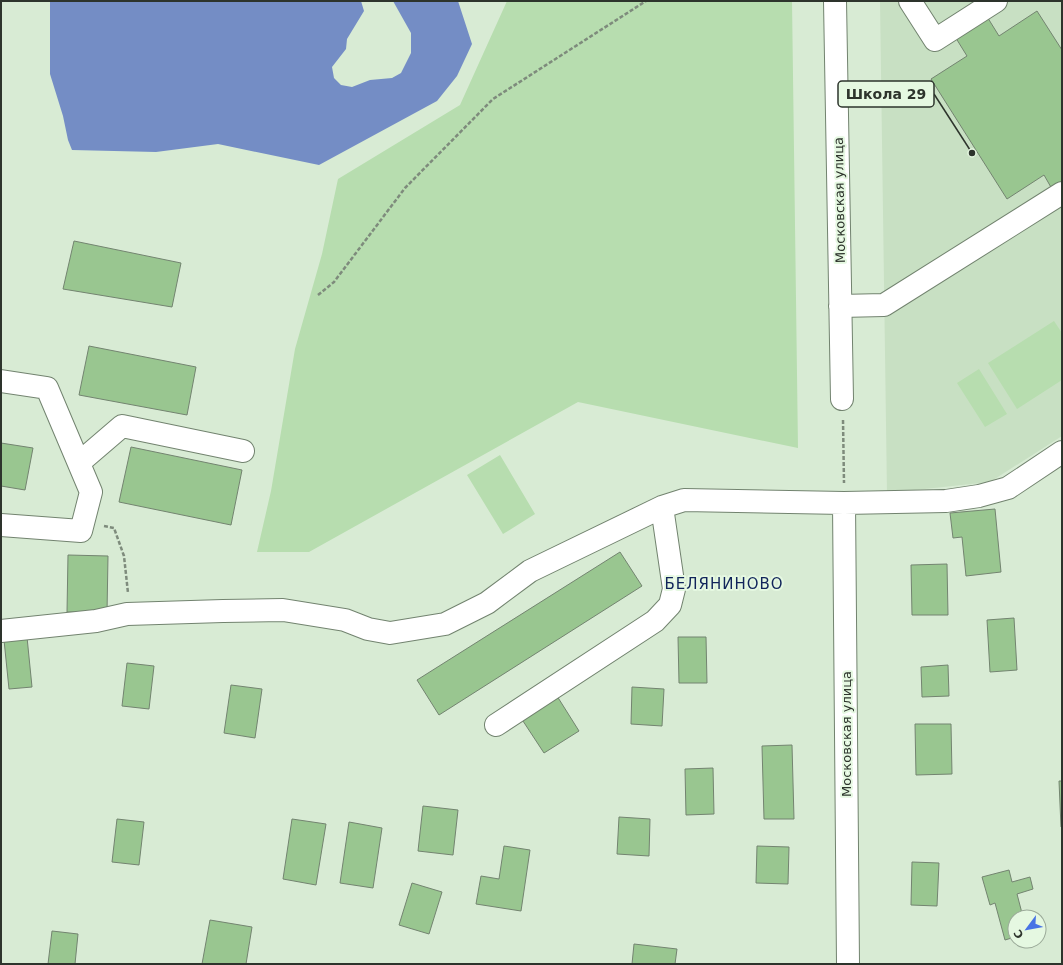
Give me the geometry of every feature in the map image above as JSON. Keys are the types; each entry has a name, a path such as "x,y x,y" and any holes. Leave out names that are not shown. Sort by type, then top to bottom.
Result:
{"street":[{"name":"Московская улица","path":"835,1 842,399"},
{"path":"910,1 935,40 996,1"},
{"path":"840,306 884,306 1062,193"},
{"path":"1,381 47,388 80,462 91,492 82,531 1,525"},
{"path":"80,462 122,426 243,451"},
{"path":"1,631 96,621 128,614 283,610 345,620 368,629 390,633 445,624 487,603 530,571 662,507 684,500 701,499 844,503 946,501 979,496 1008,488 1062,452"},
{"name":"Московская улица","path":"844,503 848,964"},
{"path":"496,725 655,621 670,605 674,589 662,507"}],"path":[{"path":"318,295 334,282 405,188 492,99 646,1"},
{"path":"842,399 844,503"},
{"path":"84,521 114,528 124,556 128,588 128,614"}],"shaded area":[{"path":"507,1 792,1 798,448 578,402 309,552 257,552 271,491 295,349 322,254 338,179 460,105"},
{"path":"880,1 1062,1 1062,436 990,482 887,493"},
{"path":"1054,321 1062,333 1062,380 1017,409 988,363"},
{"path":"979,369 1007,414 985,427 957,383"},
{"path":"500,455 535,514 503,534 467,475"}],"water":[{"path":"50,1 361,1 364,11 347,39 346,49 332,67 334,78 341,85 352,87 370,80 392,78 401,73 411,53 411,33 393,1 458,1 472,44 457,76 437,101 319,165 218,144 156,152 72,150 50,74"}],"building":[{"path":"1037,11 1062,50 1062,183 1052,189 1044,175 1007,199 931,79 967,56 954,35 986,15 999,36"},
{"path":"74,241 181,263 172,307 63,289"},
{"path":"89,346 196,367 187,415 79,395"},
{"path":"1,443 33,448 25,490 1,486"},
{"path":"131,447 242,470 231,525 119,502"},
{"path":"995,509 1001,572 966,576 962,537 953,538 950,513"},
{"path":"620,552 642,586 439,715 417,680"},
{"path":"68,555 108,556 107,613 67,612"},
{"path":"947,564 948,615 912,615 911,565"},
{"path":"1014,618 1017,670 990,672 987,620"},
{"path":"27,637 32,687 9,689 4,640"},
{"path":"678,637 706,637 707,683 679,683"},
{"path":"127,663 154,666 149,709 122,706"},
{"path":"948,665 949,696 922,697 921,667"},
{"path":"231,685 262,689 255,738 224,733"},
{"path":"632,687 664,689 662,726 631,724"},
{"path":"557,696 579,731 544,753 521,718"},
{"path":"915,724 951,724 952,774 916,775"},
{"path":"792,745 794,819 764,819 762,746"},
{"path":"713,768 714,814 686,815 685,769"},
{"path":"1059,781 1062,781 1062,827 1061,827"},
{"path":"423,806 458,810 453,855 418,851"},
{"path":"619,817 650,819 649,856 617,854"},
{"path":"117,819 144,822 139,865 112,862"},
{"path":"292,819 326,824 316,885 283,879"},
{"path":"349,822 382,828 373,888 340,883"},
{"path":"504,846 530,850 521,911 476,904 481,876 499,879"},
{"path":"757,846 789,847 788,884 756,883"},
{"path":"912,862 939,863 937,906 911,905"},
{"path":"1009,870 1012,882 1030,877 1033,889 1017,894 1021,909 1007,909 1007,939 1005,940 995,903 990,905 982,877"},
{"path":"412,883 442,892 429,934 399,925"},
{"path":"210,920 252,927 246,964 202,964"},
{"path":"52,931 78,934 75,964 48,964"},
{"path":"634,944 677,949 675,964 632,964"}],"place":[{"name":"Школа 29","path":"972,153"}],"district":[{"name":"БЕЛЯНИНОВО","path":"724,584"}]}
